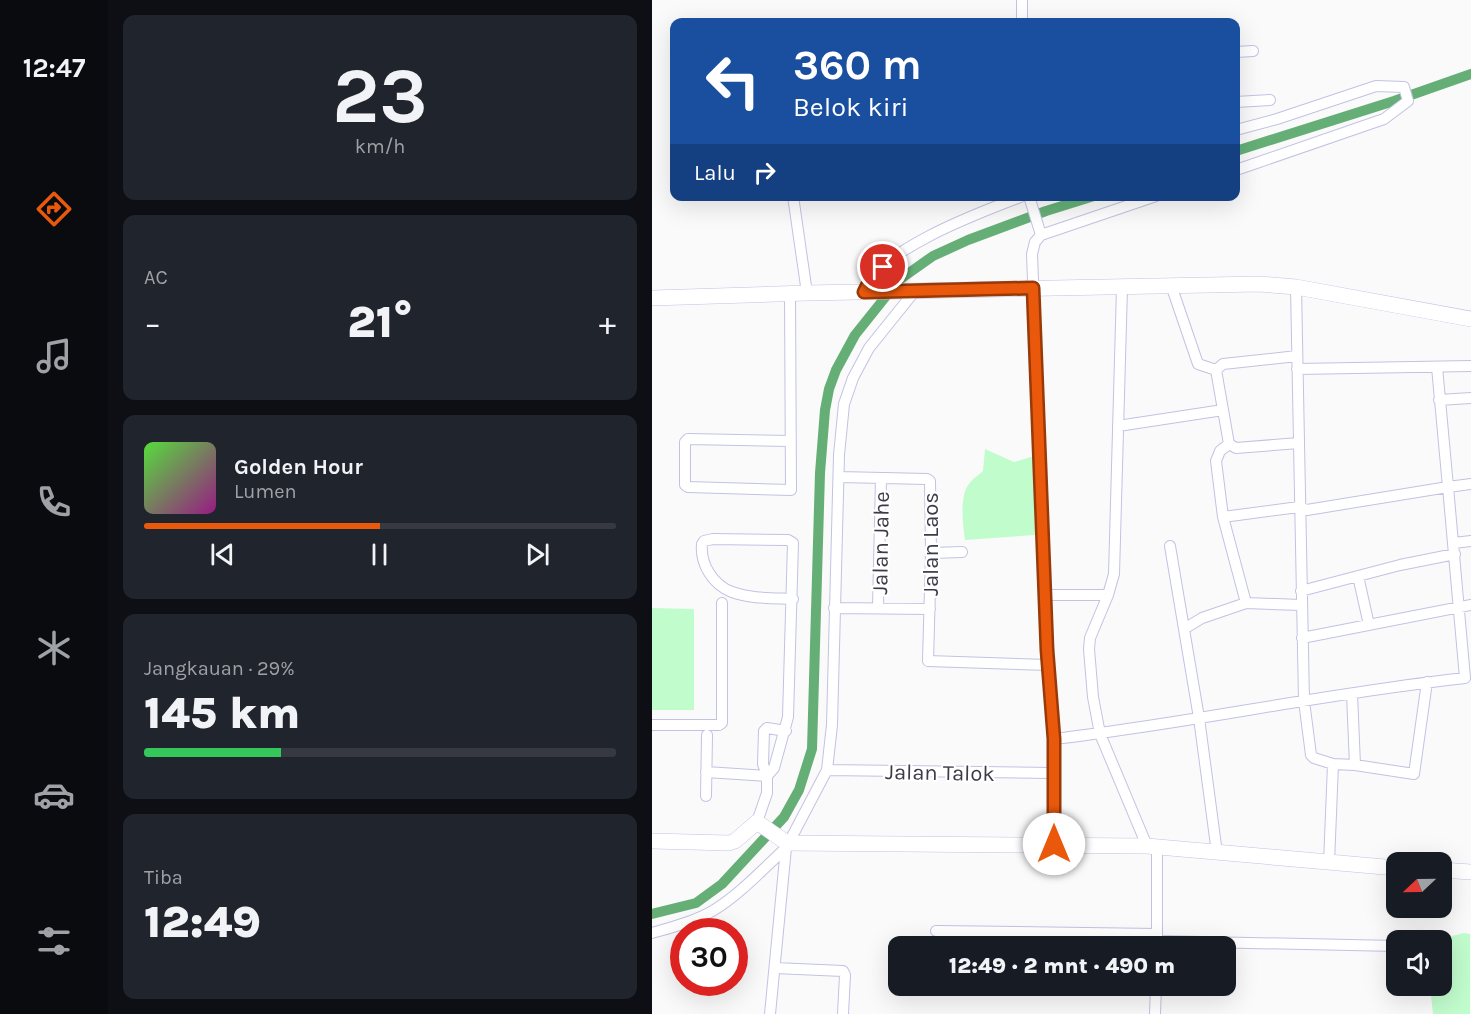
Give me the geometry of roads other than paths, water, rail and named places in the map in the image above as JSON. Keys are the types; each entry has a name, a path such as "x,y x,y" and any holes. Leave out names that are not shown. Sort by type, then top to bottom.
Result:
{"main road":[{"path":"652,298 1259,284 1296,287 1471,319"},
{"path":"652,841 729,843 760,824 785,844 1054,844 1152,847 1386,867"},
{"path":"1452,870 1471,872"}],"street":[{"path":"1022,0 1022,18"},
{"path":"1240,52 1253,51"},
{"path":"1240,129 1376,86 1404,87 1408,101 1384,119 1240,169"},
{"path":"1240,102 1270,100"},
{"path":"794,201 807,293"},
{"path":"865,292 871,278 892,259 936,232 980,212 1017,201"},
{"path":"1028,201 1041,233"},
{"path":"1054,844 1054,739 1048,665 1033,247 1041,233 1140,201"},
{"path":"1171,285 1198,364 1216,370"},
{"path":"1296,287 1302,638 1304,700 1311,755 1333,764 1414,774 1427,682"},
{"path":"1122,288 1114,574 1090,638 1089,649 1093,698 1100,734 1152,847 1157,936"},
{"path":"652,933 714,910 785,844 827,770 832,725 834,608 844,404 853,378 869,348 910,292"},
{"path":"790,294 791,441 791,490 685,486 685,442 688,439 791,441"},
{"path":"1216,370 1223,364 1297,356"},
{"path":"1297,369 1471,366"},
{"path":"1054,739 1100,734 1304,700 1465,678 1437,367"},
{"path":"1216,370 1229,444"},
{"path":"1440,400 1471,398"},
{"path":"1117,426 1223,410"},
{"path":"1229,444 1236,448 1299,443"},
{"path":"1229,444 1220,451 1216,461 1223,517 1246,603"},
{"path":"839,477 881,478"},
{"name":"Jalan Laos","path":"881,478 929,479 931,483 928,661 1048,665"},
{"name":"Jalan Jahe","path":"878,608 881,478"},
{"path":"1223,517 1299,507 1307,510 1471,484"},
{"path":"767,776 774,768 788,717 793,599 793,547 791,541 713,539 702,544 704,564 708,572 731,592 746,596 793,599"},
{"path":"1301,591 1400,565 1471,541"},
{"path":"1170,546 1199,718 1218,853"},
{"path":"931,553 962,552"},
{"path":"1358,576 1369,625"},
{"path":"1046,595 1108,595"},
{"path":"652,725 719,725 722,723 722,603"},
{"path":"1184,629 1202,618 1246,603 1301,605"},
{"path":"1302,638 1471,605"},
{"path":"834,608 930,609"},
{"path":"1352,694 1355,765"},
{"path":"760,824 766,796 767,776 763,764 764,731 767,728 786,731"},
{"path":"706,796 707,735"},
{"path":"1329,863 1333,764"},
{"name":"Jalan Talok","path":"827,770 1053,773"},
{"path":"706,772 767,776"},
{"path":"770,1014 785,844"},
{"path":"936,931 1059,936"},
{"path":"1236,942 1386,946"},
{"path":"775,968 843,971 845,975 843,1014"},
{"path":"1155,1014 1156,996"}],"waterway":[{"path":"1240,150 1471,74"},
{"path":"652,914 696,903 722,884 784,817 799,790 812,749 820,473 825,410 836,370 855,335 899,280 933,256 968,240 1078,201"}]}
